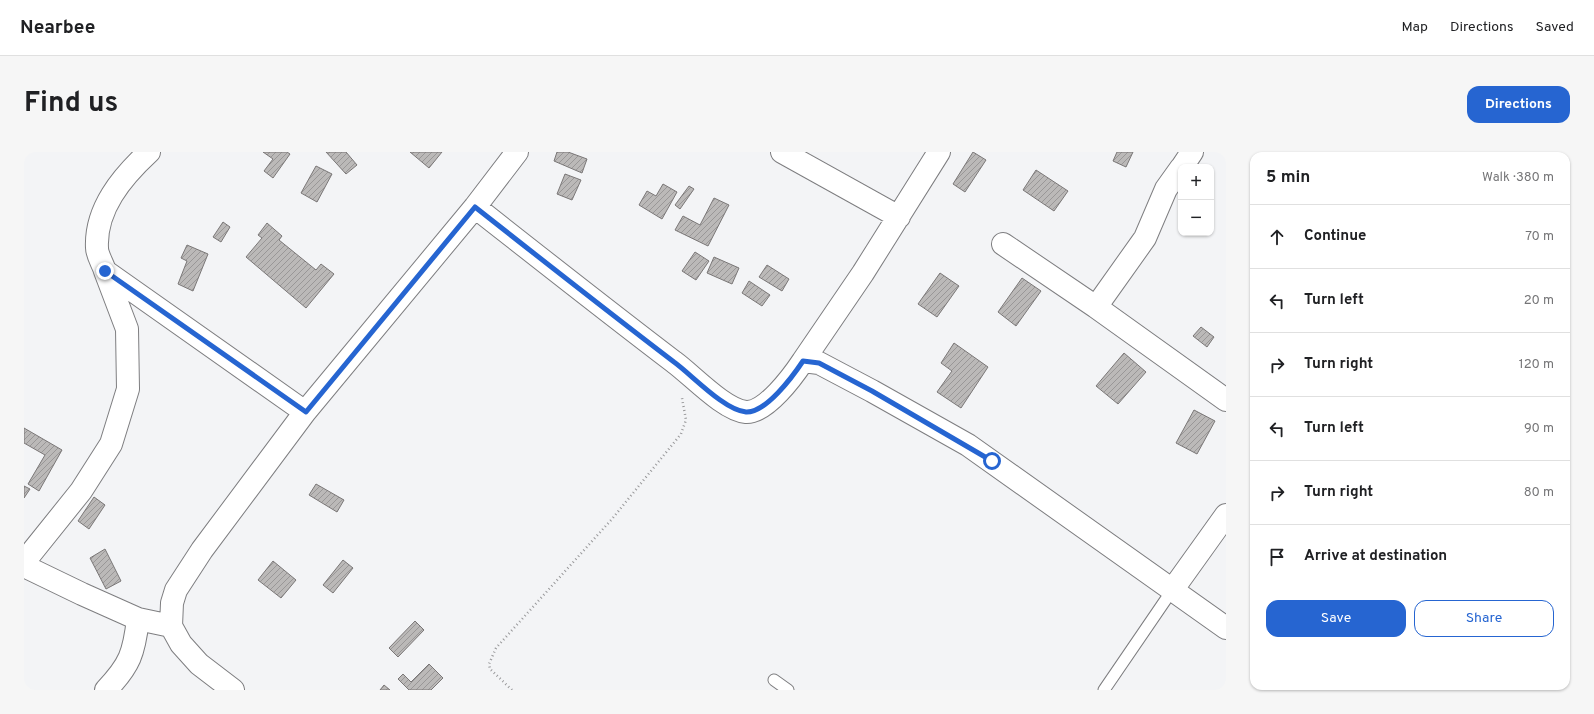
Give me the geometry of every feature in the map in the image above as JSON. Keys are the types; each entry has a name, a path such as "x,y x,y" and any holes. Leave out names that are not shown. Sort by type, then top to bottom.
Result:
{"street":[{"path":"24,562 81,491 111,444 128,389 126,329 96,249 98,226 104,209 112,194 126,175 148,152"},
{"path":"233,690 198,664 181,644 171,626 172,603 176,590 187,572 306,412 475,207 517,152"},
{"path":"782,152 899,217"},
{"path":"475,207 627,328 675,363 713,394 732,407 745,412 754,411 764,406 794,374 899,217 939,152"},
{"path":"1184,164 1192,152"},
{"path":"1096,308 1145,238 1166,189 1178,172"},
{"path":"1003,244 1226,400"},
{"path":"105,271 306,412"},
{"path":"803,361 819,363 968,445 1226,628"},
{"path":"1173,589 1226,515"},
{"path":"24,566 138,619 171,626"},
{"path":"106,690 123,670 129,660 134,647 138,619"}],"lane":[{"path":"1104,690 1173,589"},
{"path":"774,680 788,690"}],"path":[{"path":"512,690 490,669 489,664 496,648 612,519 684,430 686,420 685,411 675,363"}],"building":[{"path":"263,152 287,152 290,154 273,178 264,171 273,159"},
{"path":"326,152 346,152 357,165 346,174"},
{"path":"410,152 442,152 429,168"},
{"path":"557,152 568,152 587,159 582,173 554,161"},
{"path":"973,152 986,160 965,192 953,184"},
{"path":"1117,152 1133,152 1126,167 1113,161"},
{"path":"316,166 332,174 317,202 301,193"},
{"path":"1036,170 1068,191 1054,211 1023,190"},
{"path":"565,174 581,180 572,200 557,194"},
{"path":"663,184 677,192 662,219 639,205 647,191 656,196"},
{"path":"689,186 694,189 680,209 675,205"},
{"path":"714,198 729,205 708,246 675,230 683,216 700,225"},
{"path":"223,222 230,227 221,242 213,237"},
{"path":"267,223 282,236 279,240 316,270 321,264 334,274 306,308 246,257 262,238 258,235"},
{"path":"187,245 208,254 193,291 178,284 187,261 181,258"},
{"path":"695,252 709,261 696,280 682,271"},
{"path":"714,257 739,268 732,284 707,273"},
{"path":"767,265 789,279 782,291 759,277"},
{"path":"940,273 959,286 937,317 918,304"},
{"path":"1022,278 1041,291 1016,326 998,312"},
{"path":"749,281 770,295 762,306 742,293"},
{"path":"1201,327 1214,337 1207,347 1193,336"},
{"path":"954,343 988,367 961,408 937,392 952,371 941,363"},
{"path":"1124,353 1146,372 1118,404 1096,386"},
{"path":"1194,410 1215,421 1197,454 1176,443"},
{"path":"24,428 62,450 39,491 28,484 45,455 24,443"},
{"path":"316,484 344,500 337,512 309,495"},
{"path":"24,486 30,489 24,498"},
{"path":"94,497 105,505 89,529 78,521"},
{"path":"105,549 121,581 106,589 90,558"},
{"path":"343,560 353,568 333,593 323,585"},
{"path":"273,561 296,580 281,598 258,580"},
{"path":"415,621 424,630 398,657 389,648"},
{"path":"429,664 443,678 431,690 409,690 398,679 403,674 411,682"},
{"path":"384,685 390,690 380,690"}],"route":[{"path":"105,271 306,412 475,207 639,337 732,407 745,412 754,411 764,406 794,374 803,361 819,363 968,445 992,461"}]}
